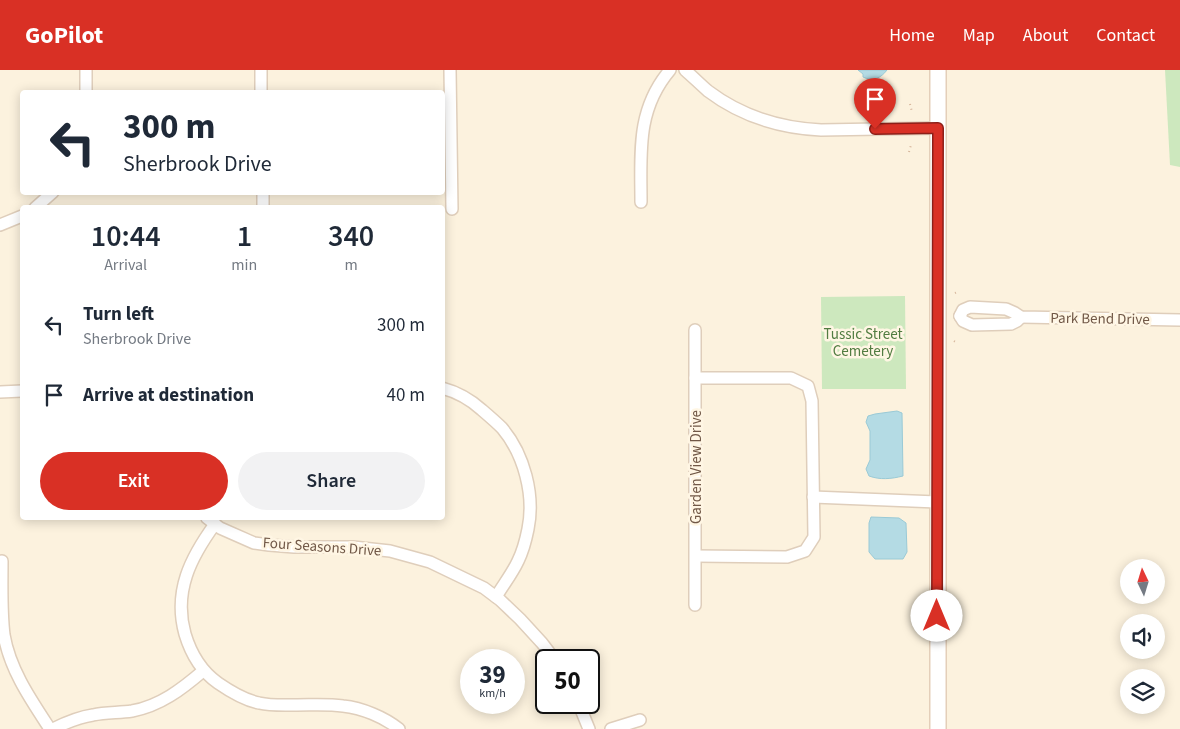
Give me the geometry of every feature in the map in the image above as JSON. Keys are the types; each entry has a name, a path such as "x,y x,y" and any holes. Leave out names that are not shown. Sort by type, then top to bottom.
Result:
{"main road":[{"path":"938,70 938,729"}],"street":[{"path":"86,70 86,90"},
{"path":"261,70 262,90"},
{"path":"450,70 452,208"},
{"path":"641,202 641,143 643,125 655,91 670,70"},
{"path":"685,70 708,91 725,102 754,116 785,126 821,130 938,128"},
{"path":"38,205 50,195"},
{"path":"0,225 20,217"},
{"name":"Park Bend Drive","path":"960,316 963,310 970,307 1006,309 1021,317 1180,320"},
{"name":"Park Bend Drive","path":"938,315 960,316"},
{"name":"Park Bend Drive","path":"960,316 963,321 972,325 1011,324 1021,317"},
{"name":"Garden View Drive","path":"695,605 696,330"},
{"path":"695,378 791,378 808,386 812,401 814,537 805,552 788,557 696,556"},
{"path":"445,389 475,404 502,429 519,457 525,474 530,510 528,527 518,561 496,597"},
{"path":"0,392 20,391"},
{"path":"813,496 937,502"},
{"path":"211,521 205,538 188,568 180,610 187,641 203,671 230,692 259,703 273,705 344,706 379,717 399,729"},
{"name":"Four Seasons Drive","path":"211,521 220,528 254,543 269,546 353,547 390,551 430,562 484,588 520,619 547,649"},
{"path":"2,561 2,614 4,635 9,654 14,670 51,729 80,718 132,711 162,701 203,671"},
{"path":"583,714 590,729"},
{"path":"611,729 640,720"}],"path":[{"path":"910,104 912,112"},
{"path":"909,152 911,145"},
{"path":"955,293 959,291"}],"green space":[{"path":"1165,70 1180,70 1180,167 1170,165"},
{"name":"Tussic Street Cemetery","path":"905,296 906,389 822,389 821,297"}],"water":[{"path":"858,70 887,70 879,77 870,79 863,77 863,74"},
{"path":"897,411 902,413 903,476 886,479 869,476 866,469 870,460 870,431 866,422 868,416"},
{"path":"871,517 899,518 906,523 907,552 903,559 875,559 869,552 869,523"}],"route":[{"path":"875,129 938,128 937,616"}]}
